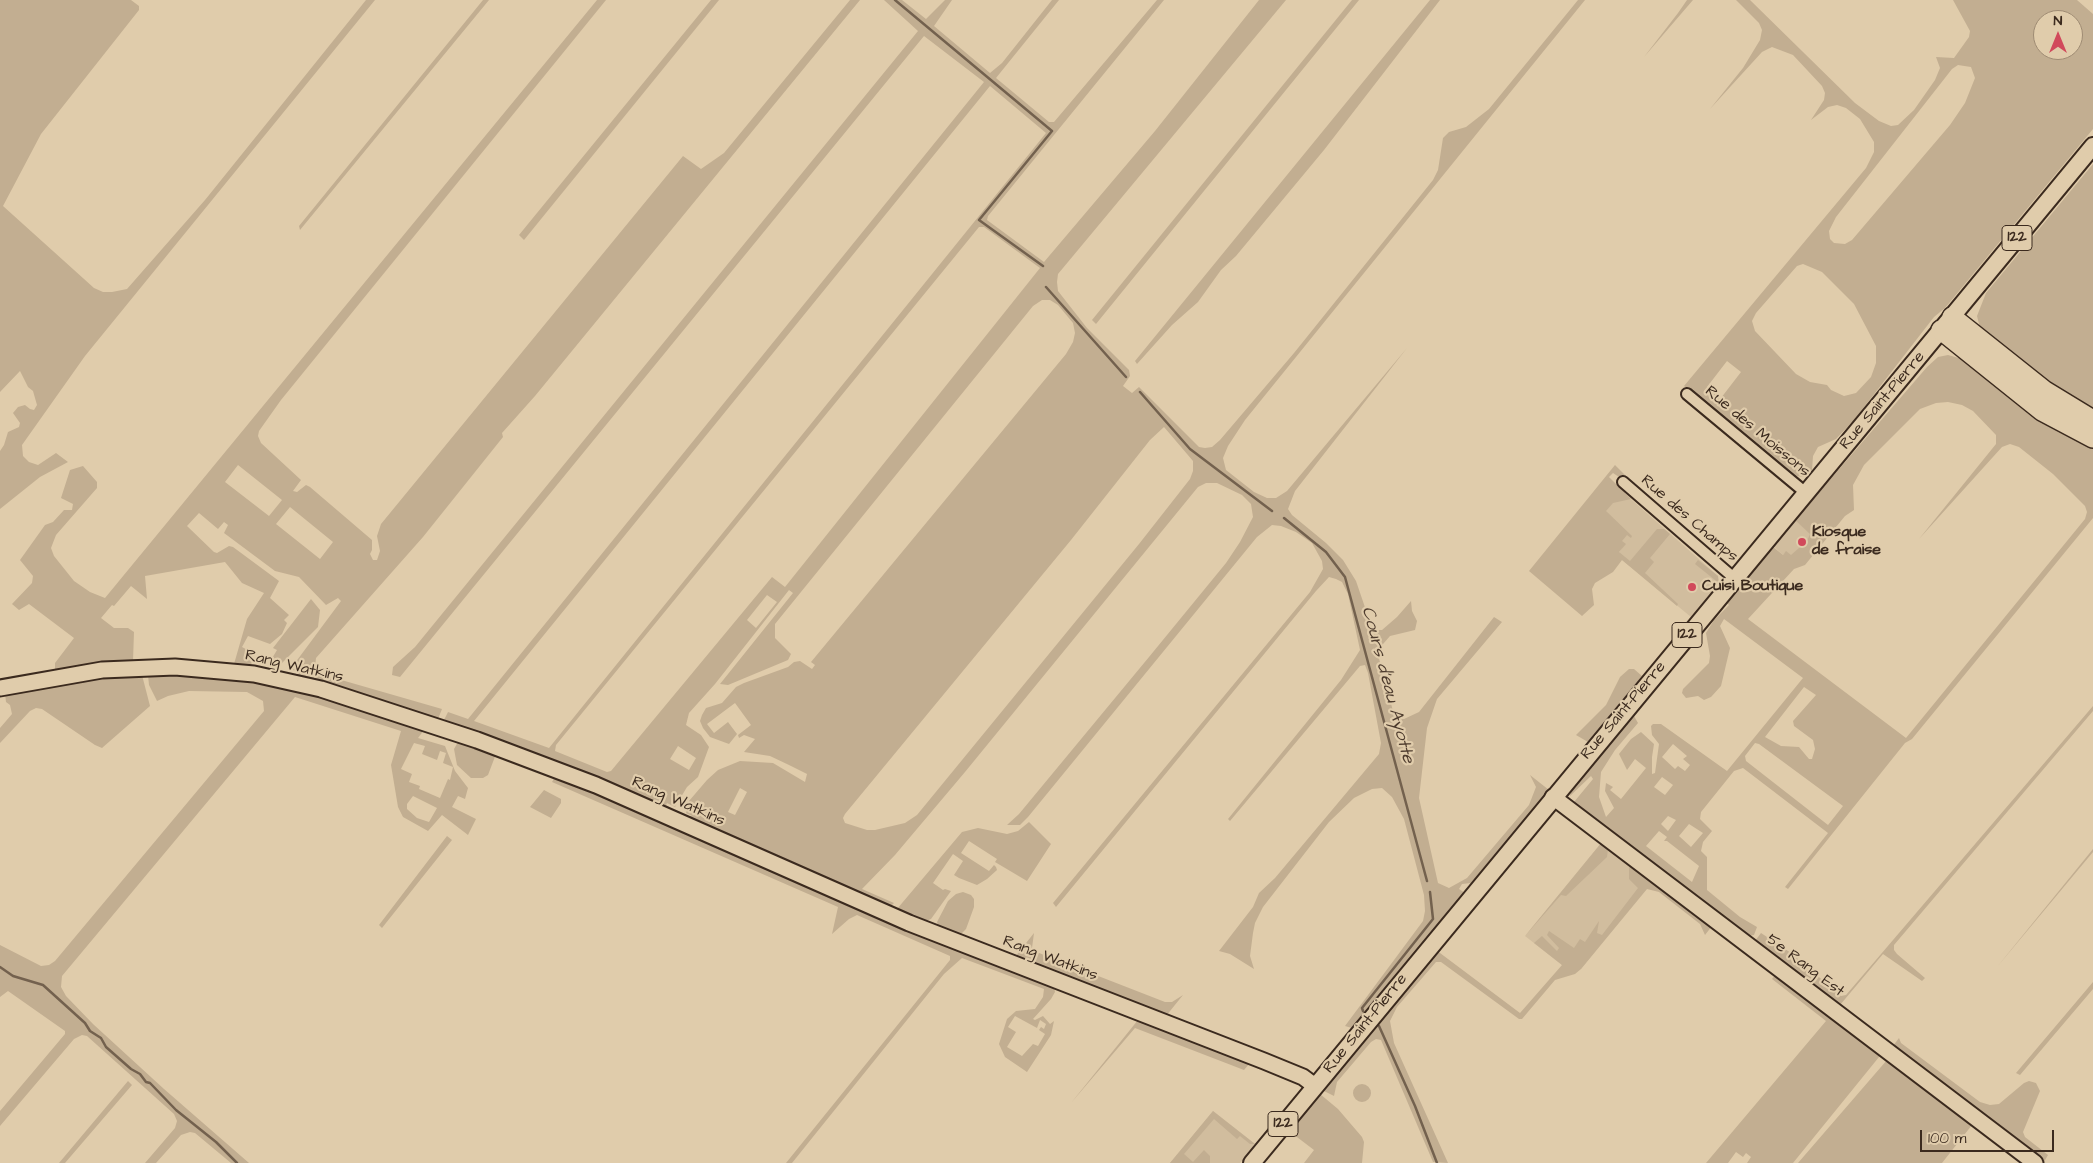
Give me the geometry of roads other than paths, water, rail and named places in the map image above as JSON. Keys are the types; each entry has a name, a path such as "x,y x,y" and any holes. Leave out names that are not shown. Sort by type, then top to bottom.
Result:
{"highway":[{"path":"1947,324 2045,391 2093,420"},
{"path":"1947,324 2042,411 2093,438"}],"main road":[{"name":"Rue Saint-Pierre","path":"1252,1163 2093,146"}],"street":[{"name":"Rue des Moissons","path":"1688,394 1806,493"},
{"name":"Rue des Champs","path":"1623,482 1734,578"},
{"name":"Rang Watkins","path":"0,688 102,670 175,667 254,674 321,689 477,740 596,785 909,923 1255,1058 1303,1078 1315,1086"},
{"name":"5e Rang Est","path":"1553,797 2035,1163"}],"waterway":[{"name":"Cours d'eau Ayotte","path":"895,0 1052,131 979,220 1043,266"},
{"name":"Cours d'eau Ayotte","path":"1046,287 1126,377"},
{"name":"Cours d'eau Ayotte","path":"1140,392 1190,449 1272,511"},
{"name":"Cours d'eau Ayotte","path":"1284,518 1326,552 1345,577 1427,881"},
{"name":"Cours d'eau Ayotte","path":"1363,1011 1362,1008 1433,919 1430,892"},
{"path":"0,967 13,976 43,985 85,1023 90,1031 101,1038 106,1047 131,1069 140,1074 176,1110 216,1142 237,1163"},
{"name":"Cours d'eau Ayotte","path":"1379,1026 1415,1106 1437,1163"}],"place":[{"name":"Kiosque de fraise","path":"1802,542"},
{"name":"Cuisi Boutique","path":"1692,587"}]}
